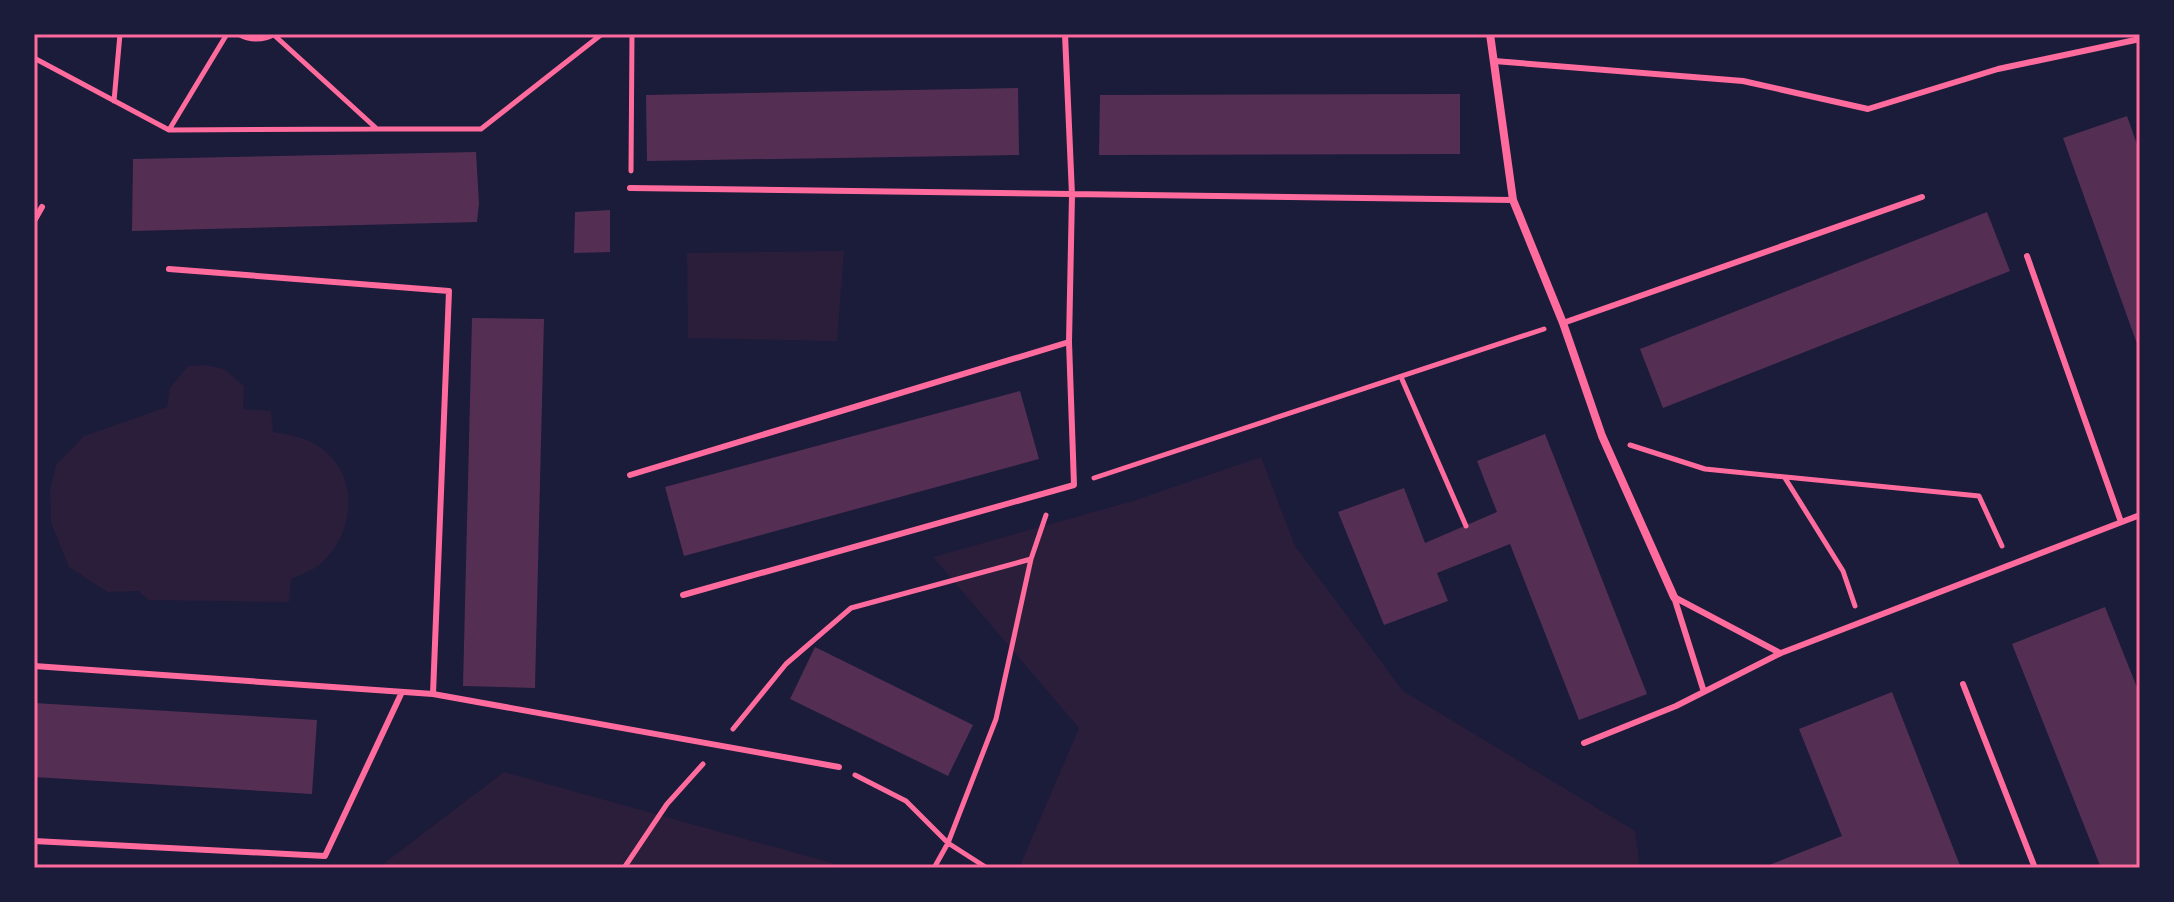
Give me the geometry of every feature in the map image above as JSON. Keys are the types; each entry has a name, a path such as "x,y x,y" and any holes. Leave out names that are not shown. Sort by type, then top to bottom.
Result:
{"street":[{"path":"1490,34 1513,200 1563,323 1602,436 1674,597"}],"lane":[{"path":"683,595 1074,485 1069,342 1072,195 1065,34"},
{"path":"1494,61 1743,81 1868,109 1998,69 2140,39"},
{"path":"630,188 1513,200"},
{"path":"1563,323 1922,197"},
{"path":"34,221 42,207"},
{"path":"2027,256 2121,522"},
{"path":"169,269 449,291 433,694"},
{"path":"630,475 1069,342"},
{"path":"1584,743 1704,692 1781,653 2140,515"},
{"path":"1674,597 1781,653"},
{"path":"1674,597 1704,692"},
{"path":"34,666 433,694 839,767"},
{"path":"1963,684 2035,868"},
{"path":"34,841 325,856 402,692"}],"path":[{"path":"114,101 119,34 135,34"},
{"path":"169,130 227,34"},
{"path":"238,34 251,40 264,40 275,34 377,129"},
{"path":"34,58 169,130 481,129 602,34"},
{"path":"630,188 632,34"},
{"path":"1074,485 1563,323"},
{"path":"1401,377 1466,526"},
{"path":"1602,436 1705,469 1979,496 2010,564"},
{"path":"1784,477 1843,571 1860,621"},
{"path":"934,868 948,843 996,719 1031,559 1053,491"},
{"path":"624,868 667,804 786,664 851,608 1031,559"},
{"path":"839,767 906,801 948,843 987,868"}],"shaded area":[{"path":"844,251 837,341 688,338 687,253"},
{"path":"205,365 224,369 244,386 243,409 271,411 273,432 305,439 330,455 346,486 347,520 341,537 319,565 291,579 289,602 149,600 138,591 107,592 69,567 51,523 50,490 56,465 84,436 167,407 170,388 188,366"},
{"path":"1261,457 1295,546 1403,691 1635,831 1640,868 1019,868 1079,728 933,557 1133,501"},
{"path":"504,772 850,868 378,868"}],"building":[{"path":"1018,88 1019,155 647,161 646,95"},
{"path":"1460,94 1460,154 1099,155 1100,95"},
{"path":"2127,116 2140,153 2140,352 2063,138"},
{"path":"476,152 477,222 132,231 133,159"},
{"path":"610,210 610,252 574,253 575,212"},
{"path":"1987,212 2010,271 1663,408 1640,349"},
{"path":"472,318 544,319 535,688 463,686"},
{"path":"1020,391 1039,459 684,556 665,487"},
{"path":"1545,434 1647,694 1579,720 1510,544 1437,573 1448,601 1384,625 1338,512 1404,488 1425,543 1497,512 1477,461"},
{"path":"2105,607 2140,695 2140,868 2101,868 2012,644"},
{"path":"815,647 973,725 948,776 790,699"},
{"path":"1892,692 1961,868 1762,868 1842,836 1799,729"},
{"path":"34,703 317,720 312,794 34,777"}]}
